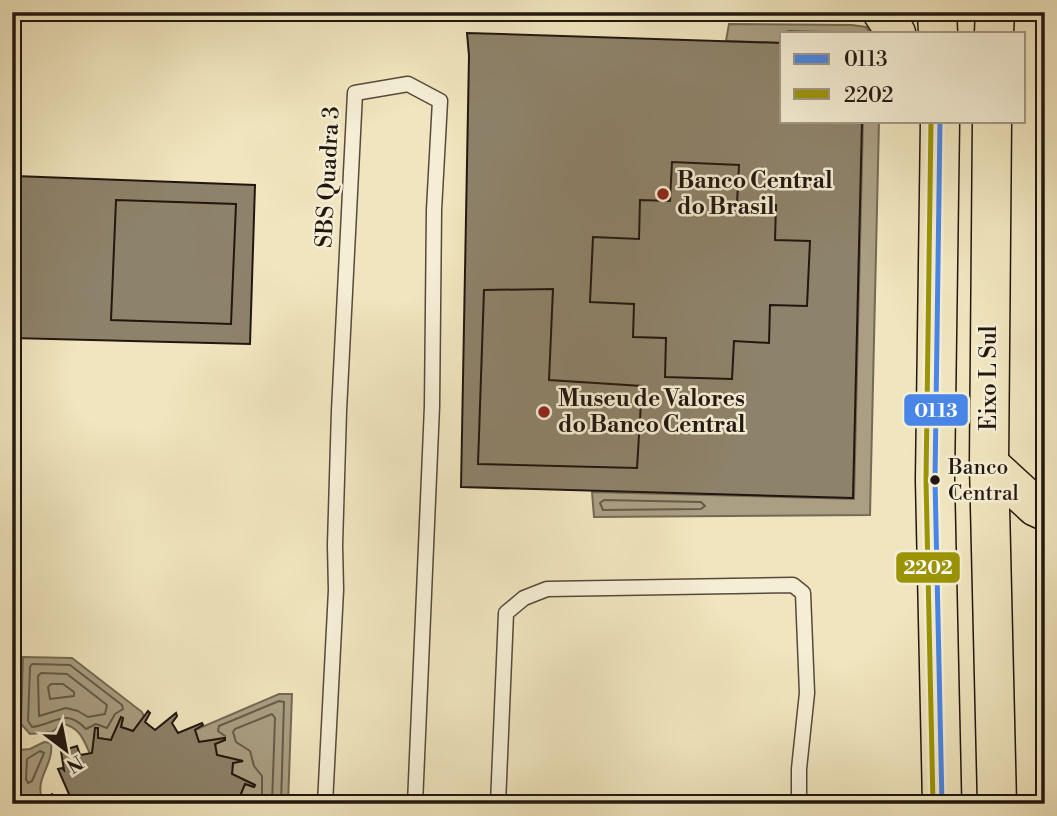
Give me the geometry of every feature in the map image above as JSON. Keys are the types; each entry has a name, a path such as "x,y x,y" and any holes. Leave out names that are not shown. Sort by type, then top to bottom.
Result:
{"main road":[{"path":"882,12 895,32"},
{"path":"937,12 938,32"},
{"path":"994,32 995,12"},
{"path":"940,122 934,480 942,804"},
{"name":"Eixo L Sul","path":"992,122 989,464 997,804"},
{"path":"989,464 1036,507 1045,511"}],"lane":[{"name":"SBS Quadra 3","path":"325,804 336,590 339,411 355,93 408,84 440,100 435,210 432,406 415,804"},
{"path":"498,804 506,613 524,598 547,589 793,584 803,593 807,692 799,769 799,804"}],"water":[{"path":"729,24 852,25 866,27 870,32 780,32 780,43 726,41"},
{"path":"863,122 879,122 870,515 594,517 592,492 854,499"},
{"path":"23,657 72,658 142,712 144,717 133,731 121,727 121,717 111,740 98,738 96,728 90,754 80,734 68,725 62,724 52,732 30,734 21,724"},
{"path":"279,694 292,694 288,804 250,804 240,796 245,784 255,785 232,774 233,763 243,761 217,755 215,744 225,738 199,742 195,730"},
{"path":"44,742 51,743 51,751 40,786 43,804 18,804 20,750 30,749"}],"building":[{"name":"Banco Central do Brasil","path":"467,33 780,43 780,122 862,122 853,498 461,487 469,56"},
{"path":"12,159 16,159 15,176 255,185 250,344 12,338"},
{"name":"Banco Central do Brasil","path":"672,162 739,165 737,204 776,205 775,240 810,241 807,306 770,305 769,343 734,341 732,379 665,377 666,338 633,337 634,304 590,302 593,237 639,239 640,200 670,201"},
{"path":"116,200 236,204 231,324 111,320"},
{"path":"553,289 549,380 642,386 637,468 478,464 484,290"},
{"path":"148,711 150,713 145,722 155,730 176,713 172,723 178,733 202,723 203,725 195,730 199,742 225,738 215,744 217,755 243,761 233,763 232,774 255,785 245,784 240,796 250,804 56,804 50,796 52,794 59,800 69,794 58,769 64,770 61,751 77,746 80,755 92,753 95,728 98,728 98,738 111,740 121,717 121,727 133,731"}],"transit line":[{"name":"2202","path":"931,122 926,480 933,804"},
{"name":"0113","path":"940,122 935,480 942,804"}],"place":[{"name":"Banco Central do Brasil","path":"663,194"},
{"name":"Museu de Valores do Banco Central","path":"544,412"},
{"name":"Banco Central","path":"935,480"}]}
